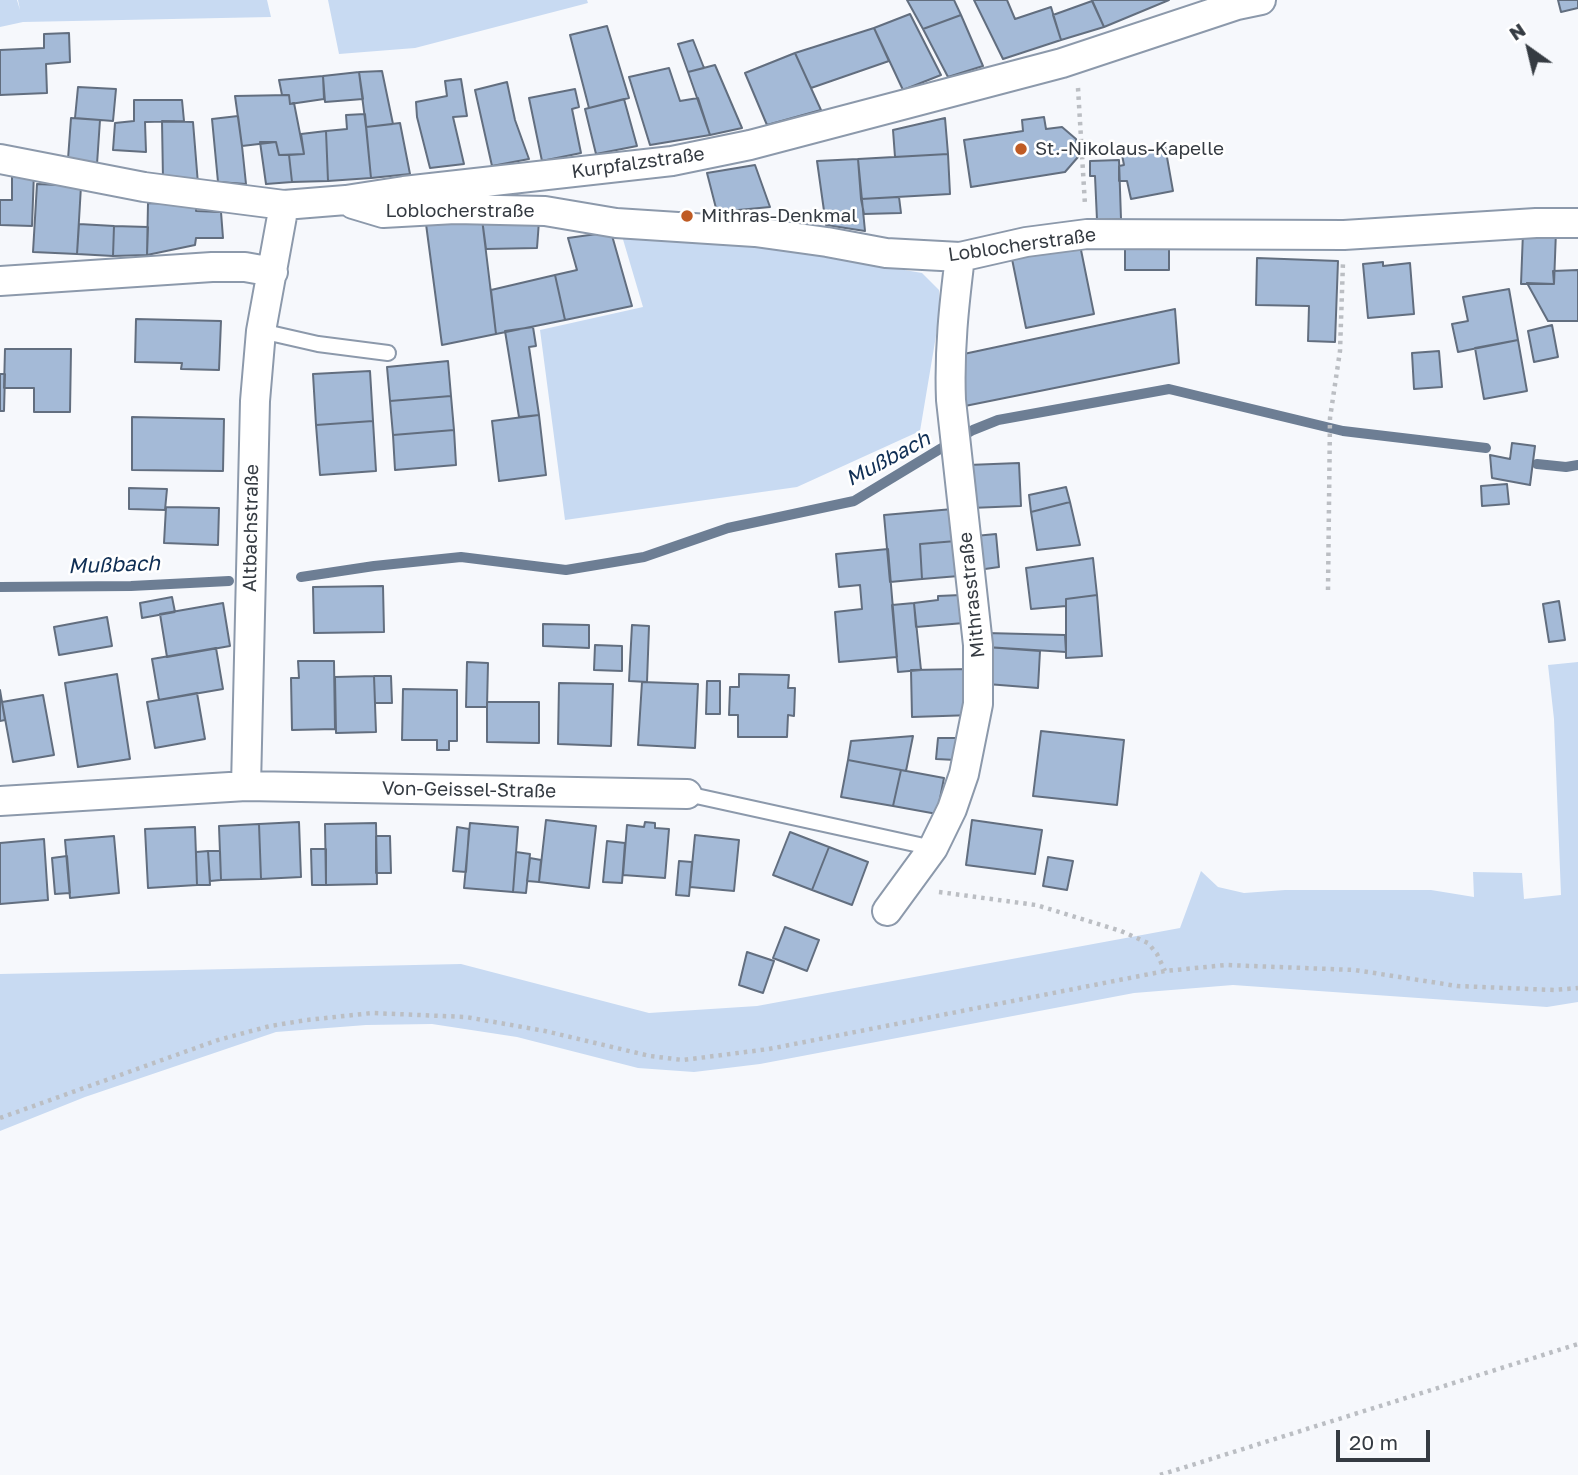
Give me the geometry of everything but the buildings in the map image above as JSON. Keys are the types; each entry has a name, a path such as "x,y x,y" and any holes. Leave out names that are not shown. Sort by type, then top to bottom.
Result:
{"street":[{"name":"Kurpfalzstraße","path":"0,159 144,187 284,205 346,200 672,160 750,145 1062,63 1237,5 1261,0"},
{"name":"Loblocherstraße","path":"346,200 383,214 455,209 545,211 616,223 755,232 886,253 960,257 1026,242 1087,234 1344,235 1536,223 1578,223"},
{"name":"Altbachstraße","path":"246,786 252,454 261,331 284,205"},
{"name":"Mithrasstraße","path":"887,911 933,848 952,809 964,774 978,704 978,645 949,367 960,257"},
{"path":"0,281 212,267 245,267 272,272"},
{"name":"Von-Geissel-Straße","path":"0,801 246,786 687,794"}],"lane":[{"path":"261,331 318,344 387,353"},
{"name":"Von-Geissel-Straße","path":"687,794 933,848"}],"path":[{"path":"1067,90 1077,87 1086,215"},
{"path":"1328,590 1330,418 1340,351 1344,235"},
{"path":"907,885 1036,905 1121,932 1148,943 1165,971"},
{"path":"0,1118 218,1040 270,1026 372,1013 466,1017 545,1031 650,1056 683,1060 769,1049 1165,971 1239,965 1355,970 1457,986 1554,990 1578,988"},
{"path":"1160,1475 1578,1344"}],"shaded area":[{"path":"0,0 17,0 20,10 18,0 267,0 271,17 23,22 0,27"},
{"path":"328,0 587,0 588,3 415,48 339,54"},
{"path":"622,236 746,243 922,273 939,290 940,312 920,431 797,487 565,520 540,330 643,307"},
{"path":"1578,662 1578,1002 1547,1007 1233,985 1134,993 760,1064 694,1072 638,1068 517,1037 432,1024 366,1025 276,1032 85,1097 0,1131 0,974 461,964 649,1013 757,1006 1180,928 1201,871 1218,887 1244,893 1285,890 1431,890 1474,897 1473,872 1522,873 1524,899 1561,895 1554,719 1548,665"}],"waterway":[{"name":"Mußbach","path":"301,577 461,557 566,570 644,557 728,528 854,501 973,430 998,420 1169,389 1343,431 1486,448"},
{"name":"Mußbach","path":"1537,464 1566,467 1578,465"},
{"name":"Mußbach","path":"0,587 131,586 229,581"}],"place":[{"name":"St.-Nikolaus-Kapelle","path":"1021,149"},
{"name":"Mithras-Denkmal","path":"687,216"}]}
